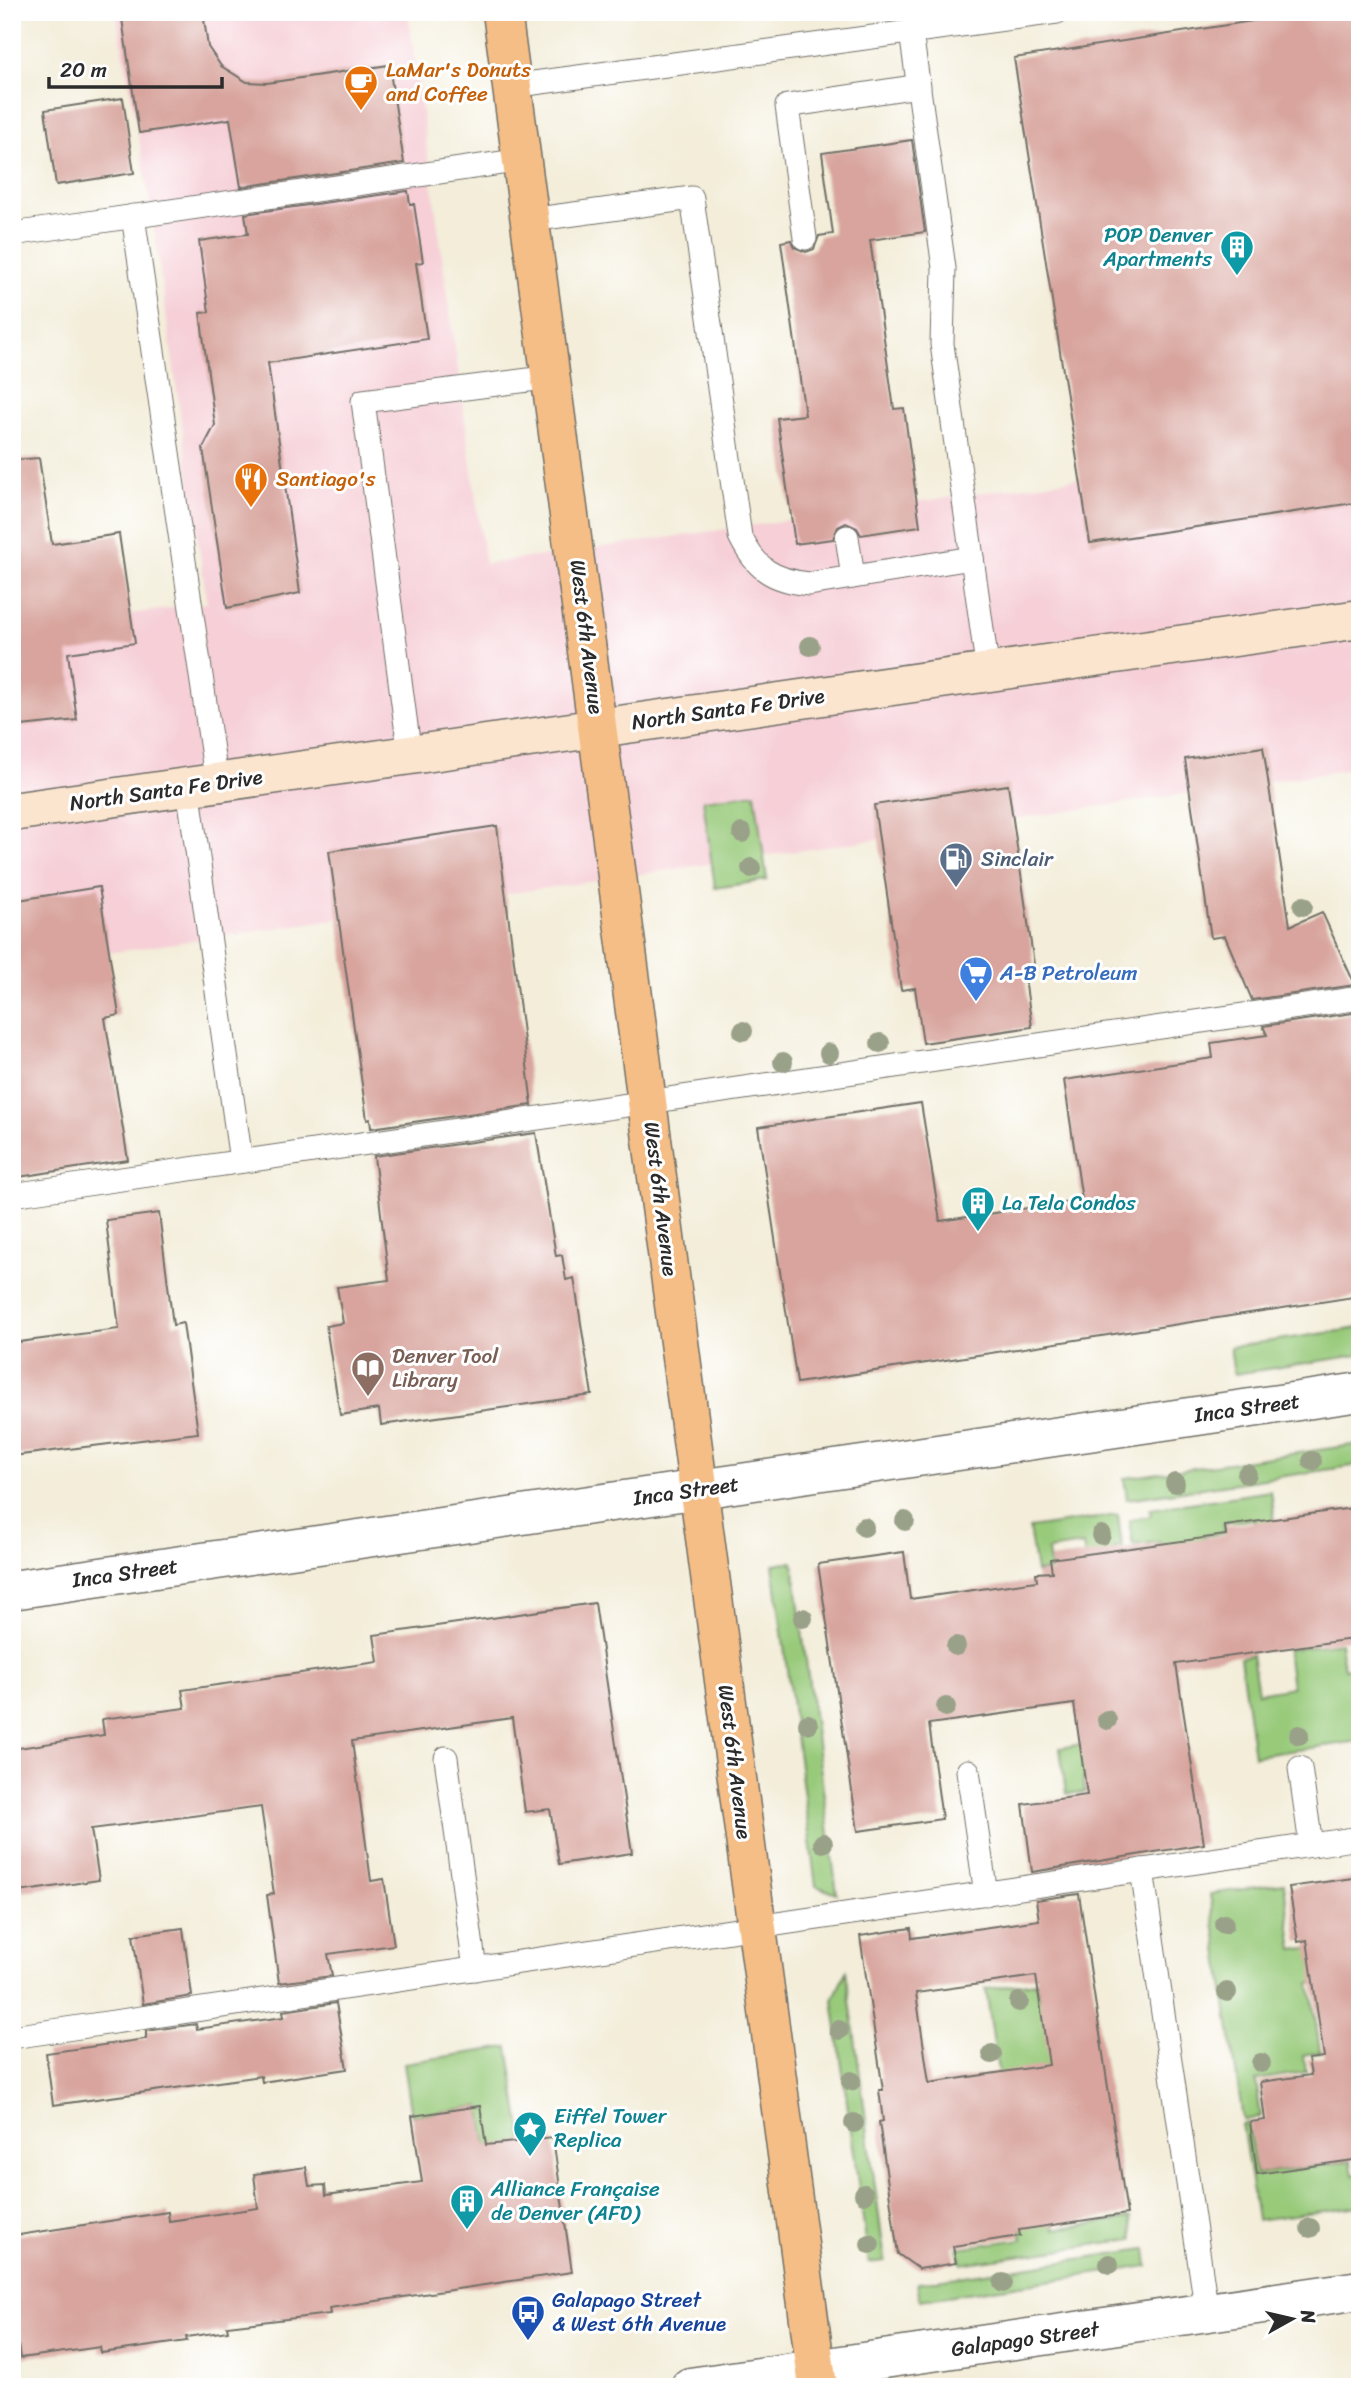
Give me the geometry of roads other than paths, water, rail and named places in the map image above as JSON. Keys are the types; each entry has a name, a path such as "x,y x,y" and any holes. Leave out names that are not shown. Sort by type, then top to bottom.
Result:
{"main road":[{"name":"West 6th Avenue","path":"502,12 816,2378"},
{"name":"North Santa Fe Drive","path":"12,812 1360,619"}],"street":[{"name":"Inca Street","path":"12,1590 1360,1392"},
{"name":"Galapago Street","path":"690,2387 816,2378 1206,2312 1360,2290"}],"lane":[{"path":"512,86 1057,12"},
{"path":"911,32 944,268 942,344 988,672"},
{"path":"805,238 787,106 919,86"},
{"path":"12,233 522,160"},
{"path":"530,220 692,198 740,536 750,556 766,572 786,582 808,584 972,558"},
{"path":"133,216 203,785 241,1161"},
{"path":"410,756 363,401 552,377"},
{"path":"847,537 853,577"},
{"path":"12,1195 1360,998"},
{"path":"446,1758 475,1969"},
{"path":"1300,1768 1311,1845"},
{"path":"968,1771 986,1894"},
{"path":"12,2037 1360,1838"},
{"path":"1142,1870 1206,2312"}],"place":[{"name":"LaMar's Donuts and Coffee","path":"361,112"},
{"name":"POP Denver Apartments","path":"1237,277"},
{"name":"Santiago's","path":"251,509"},
{"name":"Sinclair","path":"956,889"},
{"name":"A-B Petroleum","path":"976,1003"},
{"name":"La Tela Condos","path":"978,1233"},
{"name":"Denver Tool Library","path":"368,1398"},
{"name":"Eiffel Tower Replica","path":"530,2158"},
{"name":"Alliance Française de Denver (AFD)","path":"467,2231"},
{"name":"Galapago Street & West 6th Avenue","path":"528,2342"}]}
